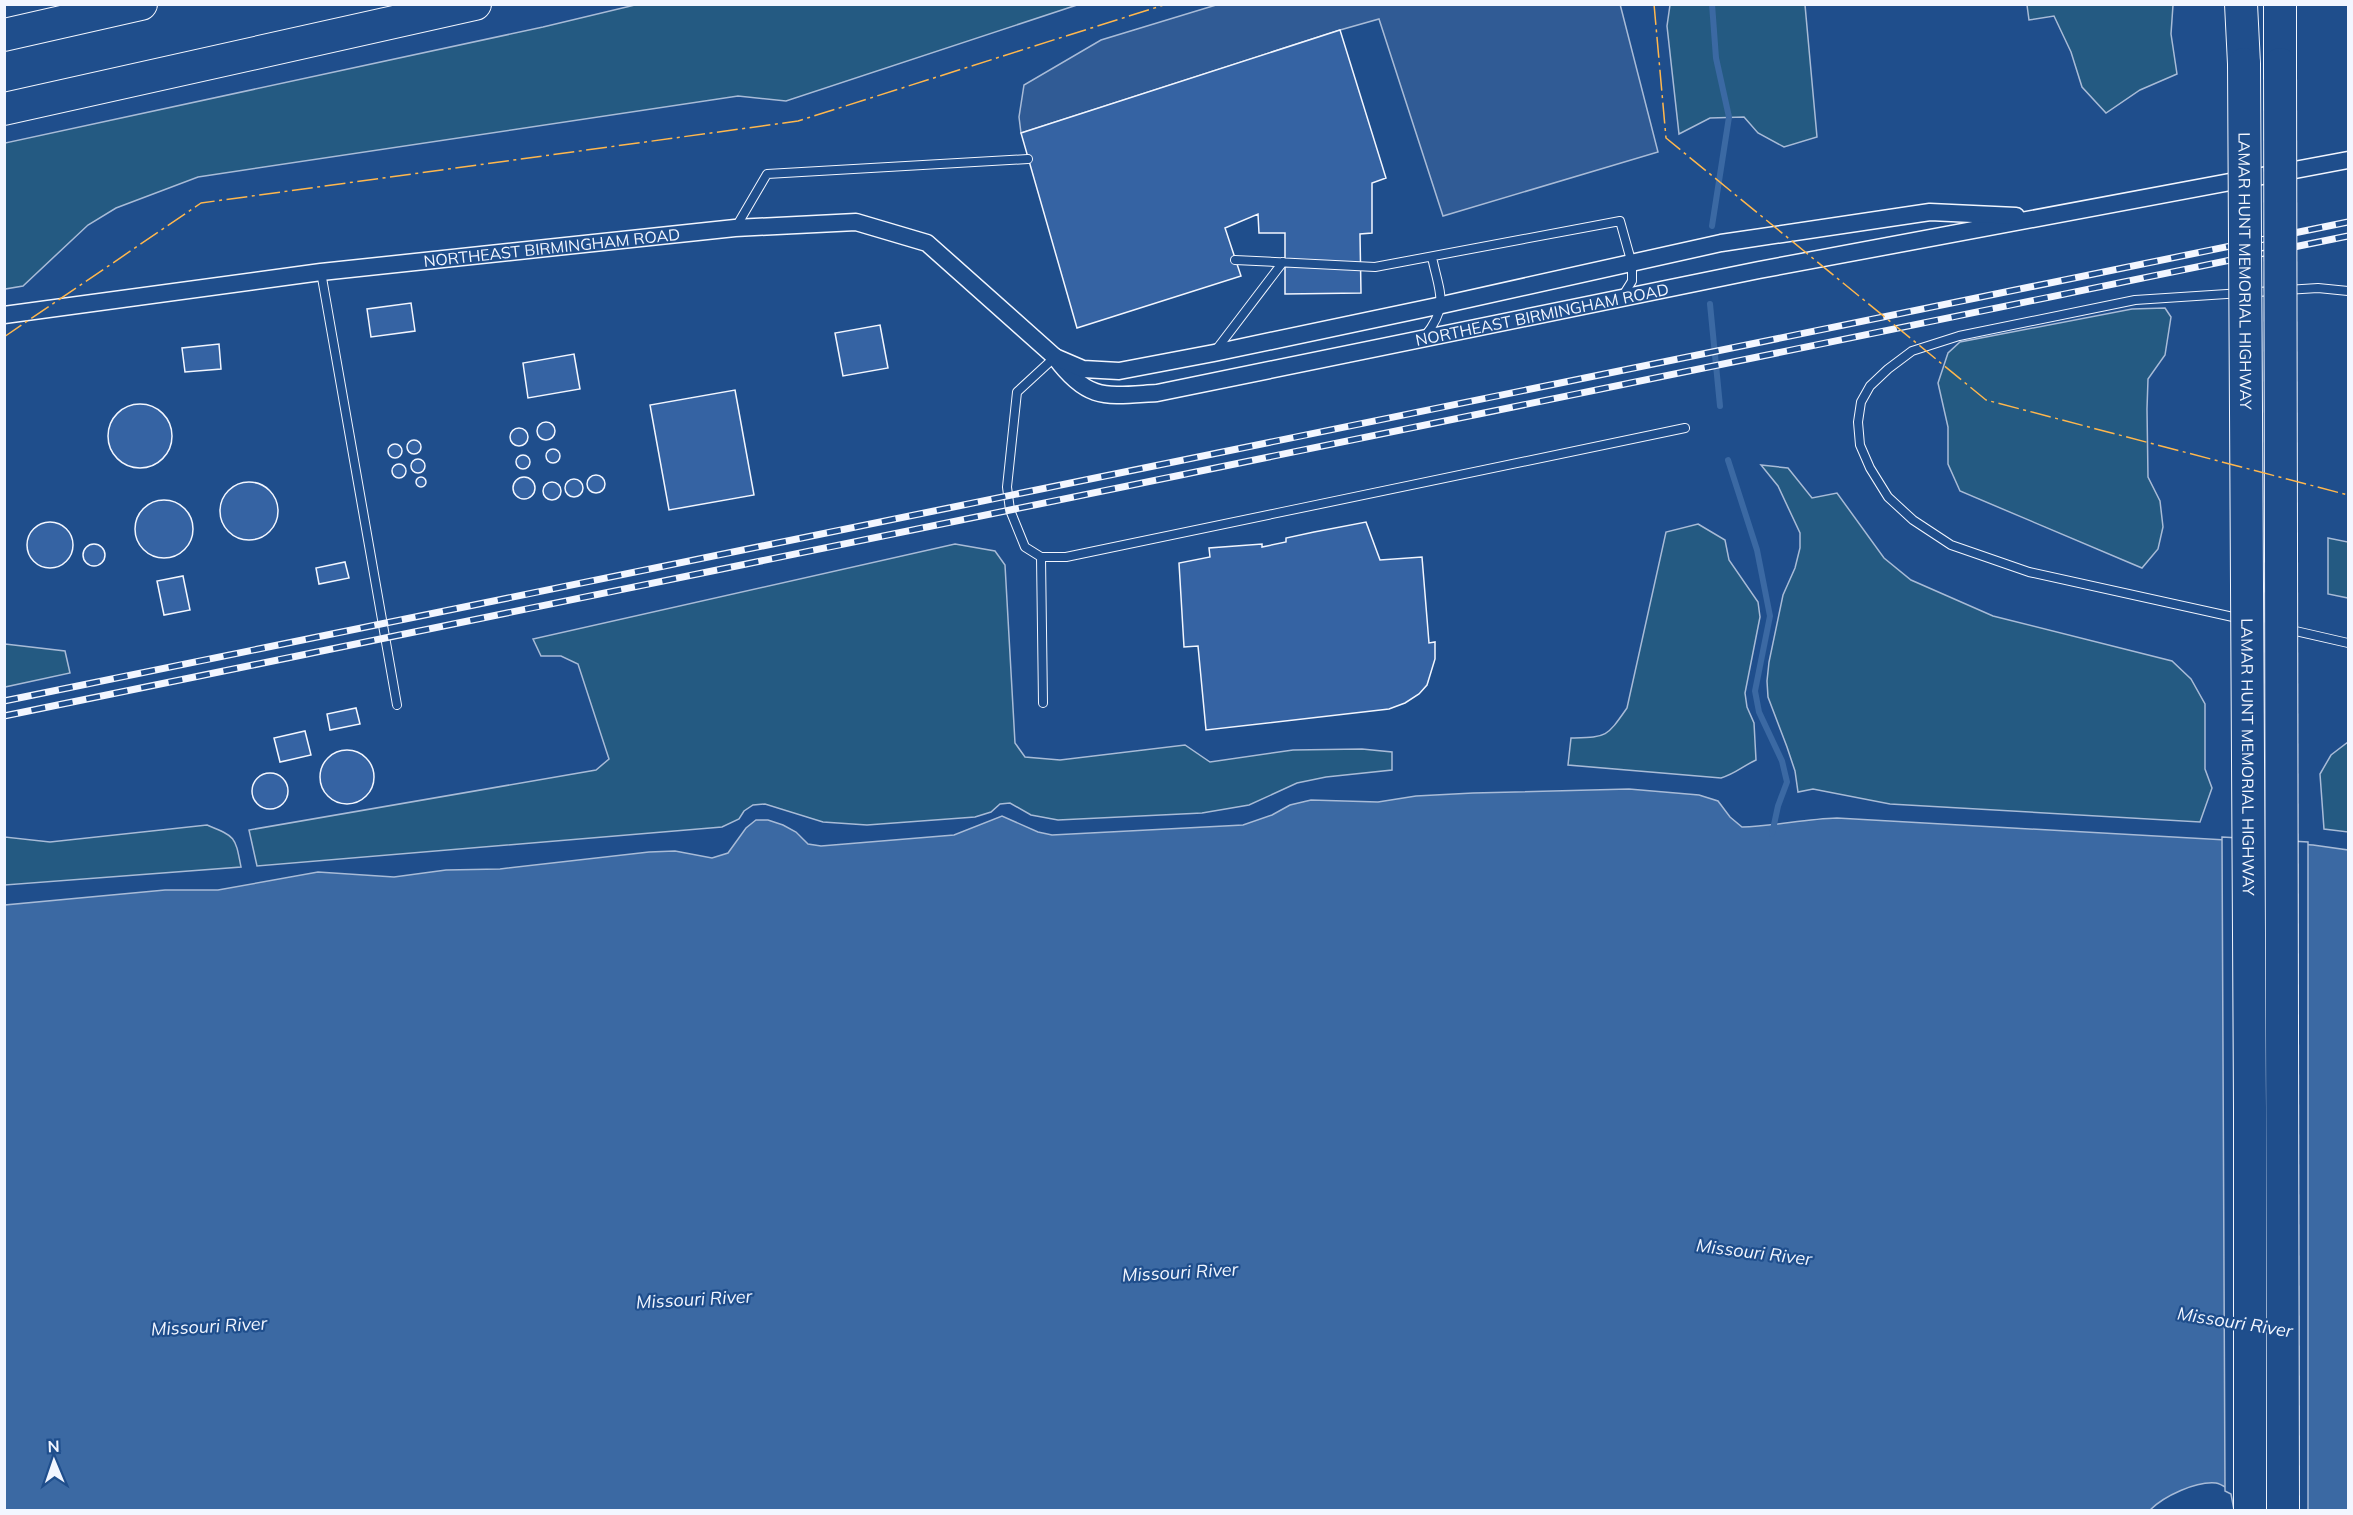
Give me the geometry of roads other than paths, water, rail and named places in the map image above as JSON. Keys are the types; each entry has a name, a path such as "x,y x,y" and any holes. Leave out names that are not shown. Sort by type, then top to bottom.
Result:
{"highway":[{"path":"4,35 141,4"},
{"path":"4,109 474,4"},
{"name":"LAMAR HUNT MEMORIAL HIGHWAY","path":"2241,4 2244,64 2250,1510"},
{"name":"LAMAR HUNT MEMORIAL HIGHWAY","path":"2280,4 2283,1510"}],"street":[{"name":"NORTHEAST BIRMINGHAM ROAD","path":"4,315 321,272 735,228 856,222 927,243 1055,357 1070,378 1090,391 1110,396 1157,393 1622,297 2349,160"},
{"name":"NORTHEAST BIRMINGHAM ROAD","path":"1055,357 1083,369 1119,371 1442,305 1720,243 1930,212 2043,218"}],"lane":[{"path":"735,228 768,174 1028,159"},
{"path":"1235,260 1375,267 1620,221 1632,264 1632,281 1622,297"},
{"path":"1423,338 1436,322 1442,305 1432,257"},
{"path":"1214,353 1283,262"},
{"path":"321,272 397,705"},
{"path":"2259,623 2029,572 1951,545 1913,520 1888,497 1870,468 1860,445 1858,422 1861,402 1870,386 1912,351 1959,336 2135,300 2318,288 2349,291"},
{"path":"1055,357 1017,392 1007,487 1010,510 1025,547 1041,557 1066,557 1685,428"},
{"path":"1041,557 1043,703"},
{"path":"2270,625 2349,643"}],"water":[{"name":"Missouri River","path":"1629,789 1699,795 1718,801 1730,817 1742,827 1837,818 2313,845 2348,850 2348,1510 2237,1510 2234,1492 2216,1483 2208,1483 2181,1490 2150,1510 5,1510 5,905 165,890 218,890 318,872 394,877 446,870 500,869 675,851 712,858 728,853 746,828 756,820 768,820 783,825 796,832 808,844 821,846 954,835 1002,816 1038,832 1052,835 1243,825 1272,815 1290,805 1311,800 1378,802 1416,796 1473,793"}],"waterway":[{"path":"1712,4 1716,58 1729,117 1712,226"},
{"path":"1710,304 1720,406"},
{"path":"1728,460 1757,550 1770,616 1755,691 1759,712 1782,761 1787,782 1778,806 1772,834"}],"railway":[{"path":"4,701 2348,222"},
{"path":"4,716 2348,236"}]}
